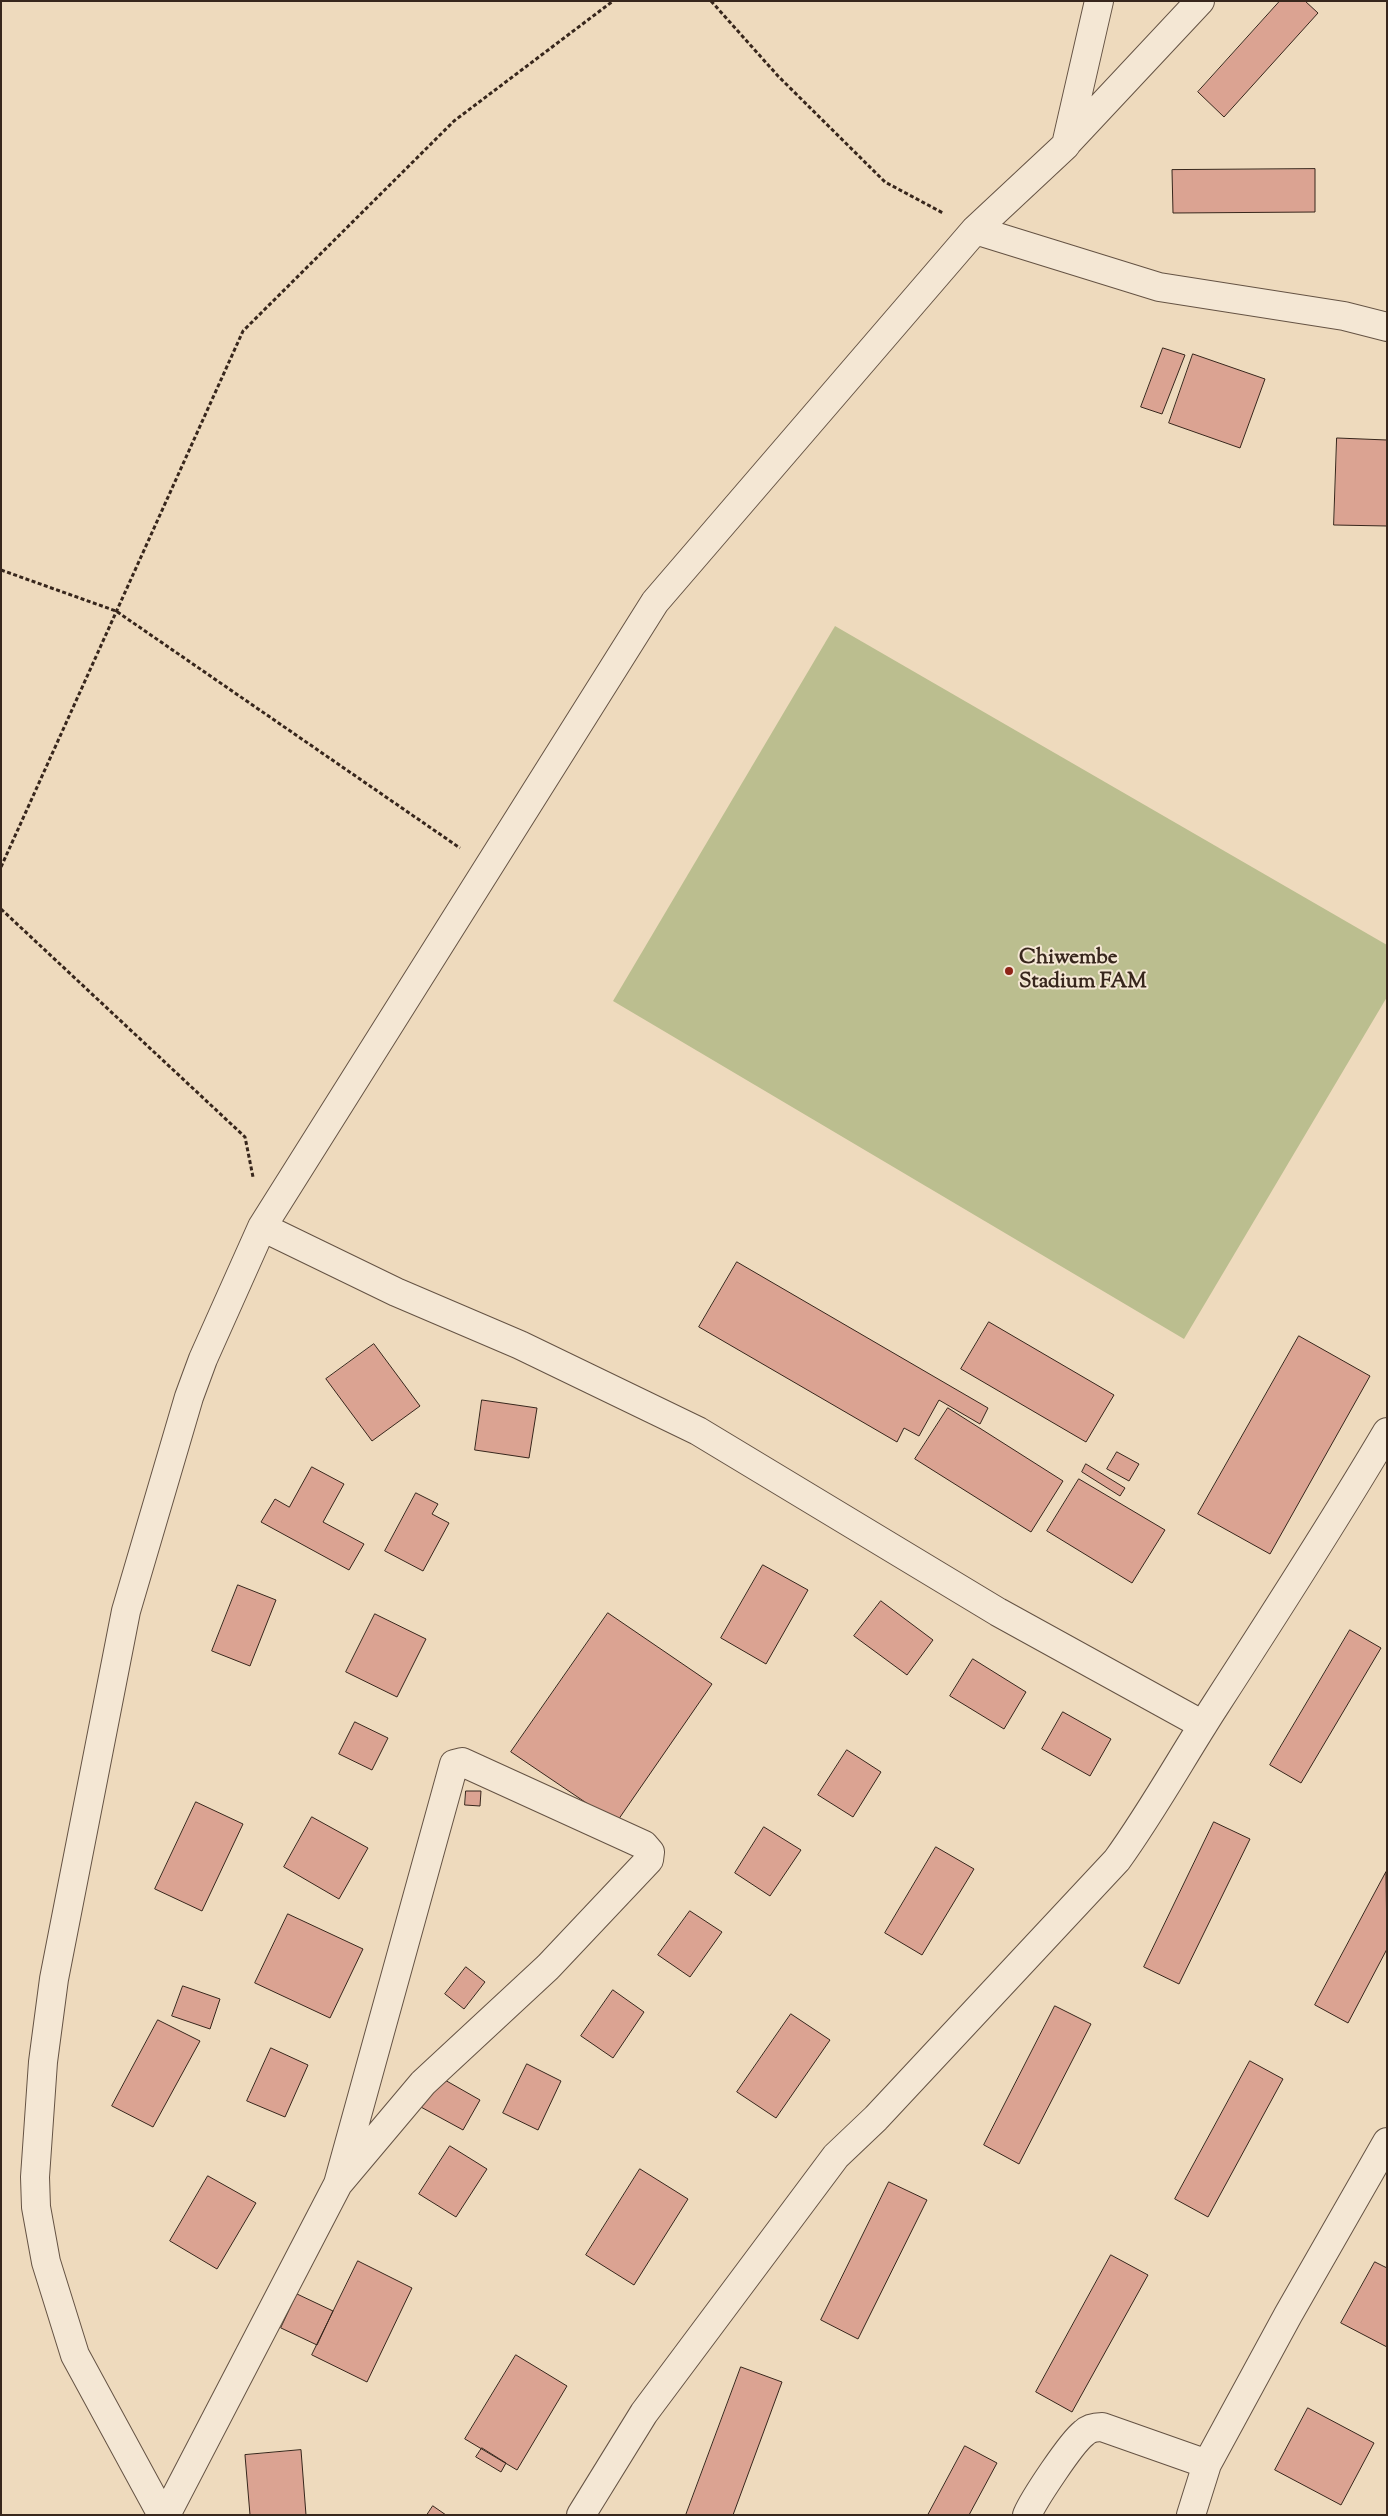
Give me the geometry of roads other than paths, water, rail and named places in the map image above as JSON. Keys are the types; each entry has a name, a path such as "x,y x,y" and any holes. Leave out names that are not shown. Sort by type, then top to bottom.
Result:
{"street":[{"path":"1066,145 1099,1"},
{"path":"162,2515 75,2355 46,2262 36,2206 35,2177 42,2062 54,1979 126,1611 202,1359 262,1227 487,866 655,602 975,230 1066,145 1200,1"},
{"path":"975,230 1159,287 1344,316 1387,327"},
{"path":"262,1227 396,1292 528,1349 698,1432 998,1612 1203,1725"},
{"path":"581,2515 644,2413 836,2156 889,2104 1117,1860 1149,1815 1203,1725 1341,1510 1387,1432"},
{"path":"166,2515 338,2184 454,1764 462,1762 644,1845 650,1852 649,1860 548,1967 423,2083 338,2184"},
{"path":"1191,2515 1208,2464 1288,2315 1387,2142"},
{"path":"1027,2515 1036,2497 1081,2435 1093,2428 1102,2427 1208,2464"}],"place":[{"name":"Chiwembe Stadium FAM","path":"1009,971"}]}
